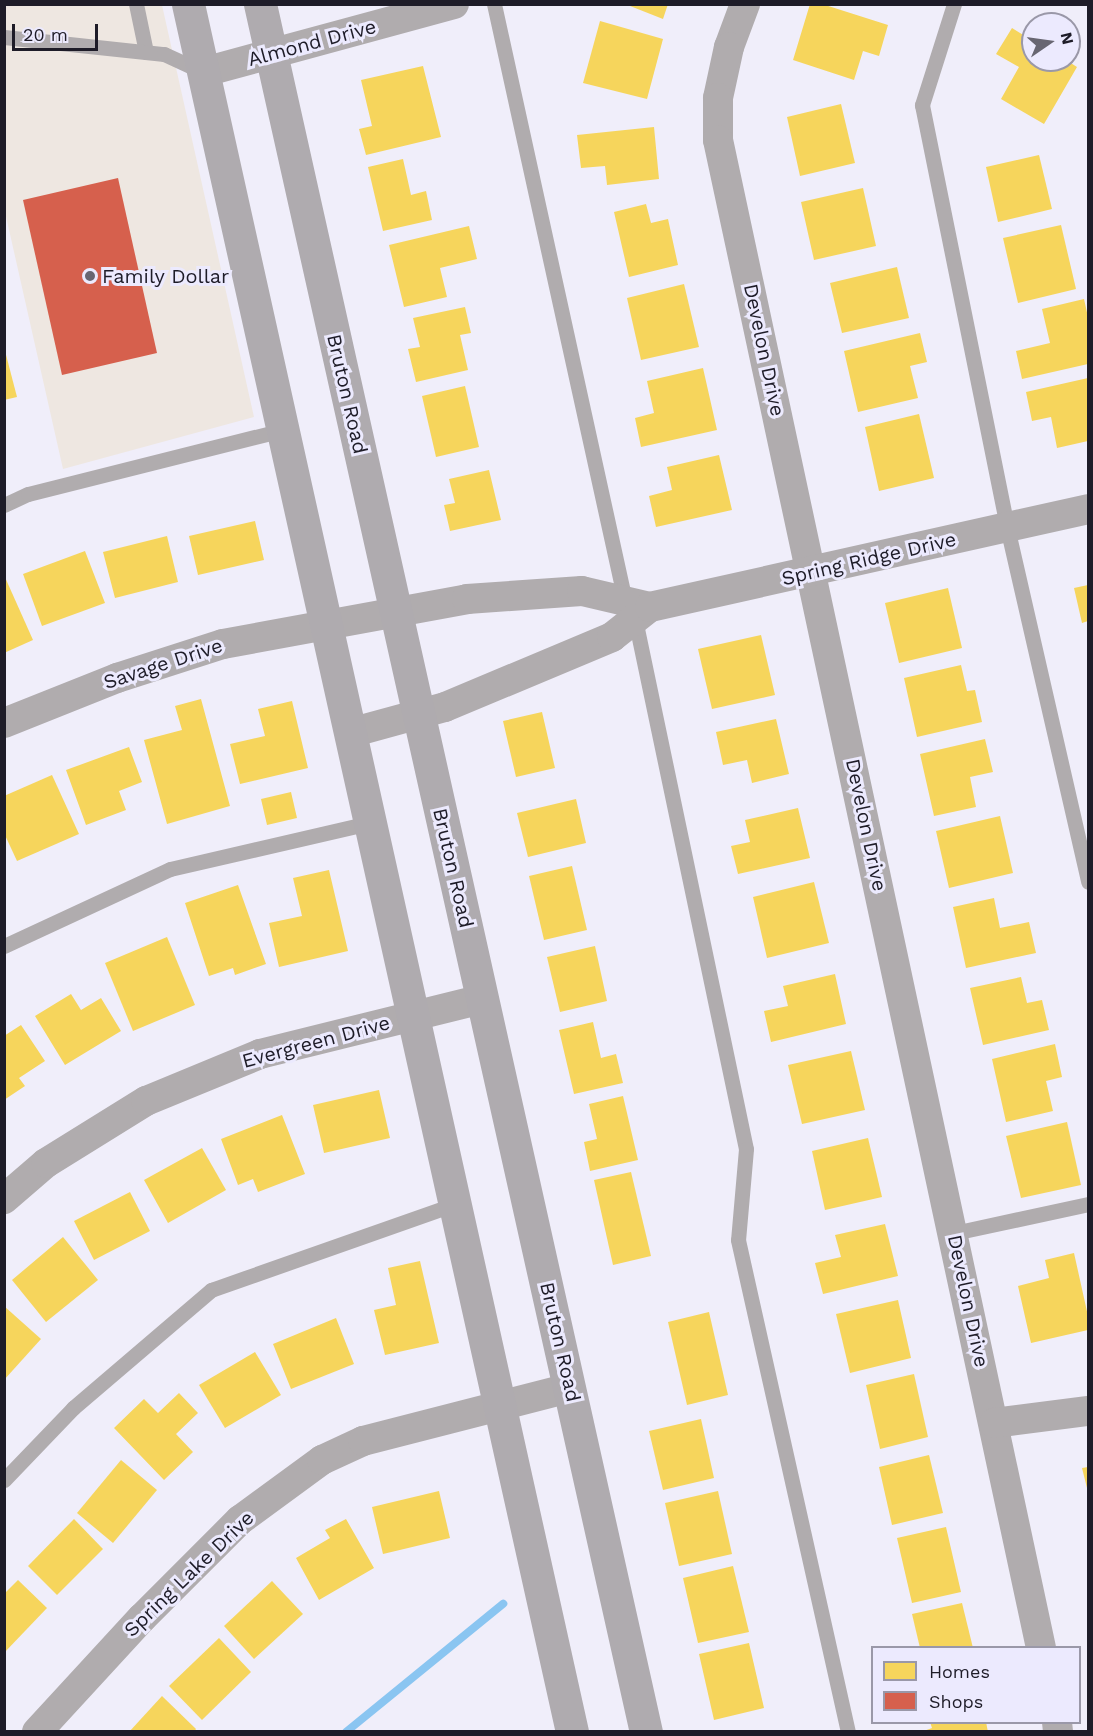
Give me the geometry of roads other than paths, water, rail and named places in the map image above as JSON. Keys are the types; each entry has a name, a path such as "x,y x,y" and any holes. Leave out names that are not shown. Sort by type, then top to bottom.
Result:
{"main road":[{"path":"188,4 572,1731"},
{"name":"Bruton Road","path":"260,4 646,1731"}],"street":[{"name":"Almond Drive","path":"204,72 454,4"},
{"name":"Develon Drive","path":"745,4 729,47 718,98 718,140 1041,1646"},
{"name":"Spring Ridge Drive","path":"326,625 467,599 582,591 637,609 1089,509"},
{"name":"Spring Ridge Drive","path":"350,733 419,716 612,637 637,609"},
{"name":"Savage Drive","path":"4,723 117,678 223,644 326,625"},
{"name":"Evergreen Drive","path":"4,1198 46,1163 146,1101 260,1054 483,999"},
{"name":"Spring Lake Drive","path":"37,1731 142,1618 240,1520 322,1460 363,1441 570,1388"},
{"path":"994,1424 1089,1411"}],"lane":[{"path":"136,4 146,52"},
{"path":"494,4 637,609 746,1149 738,1240 848,1731"},
{"path":"954,4 922,105 1007,527 1089,882"},
{"path":"4,37 164,54 204,72"},
{"path":"4,506 28,494 284,430"},
{"path":"4,946 170,869 370,823"},
{"path":"4,1480 73,1408 211,1290 455,1204"},
{"path":"954,1233 1089,1204"}],"waterway":[{"path":"346,1732 503,1604"}],"place":[{"name":"Family Dollar","path":"90,276"}]}
